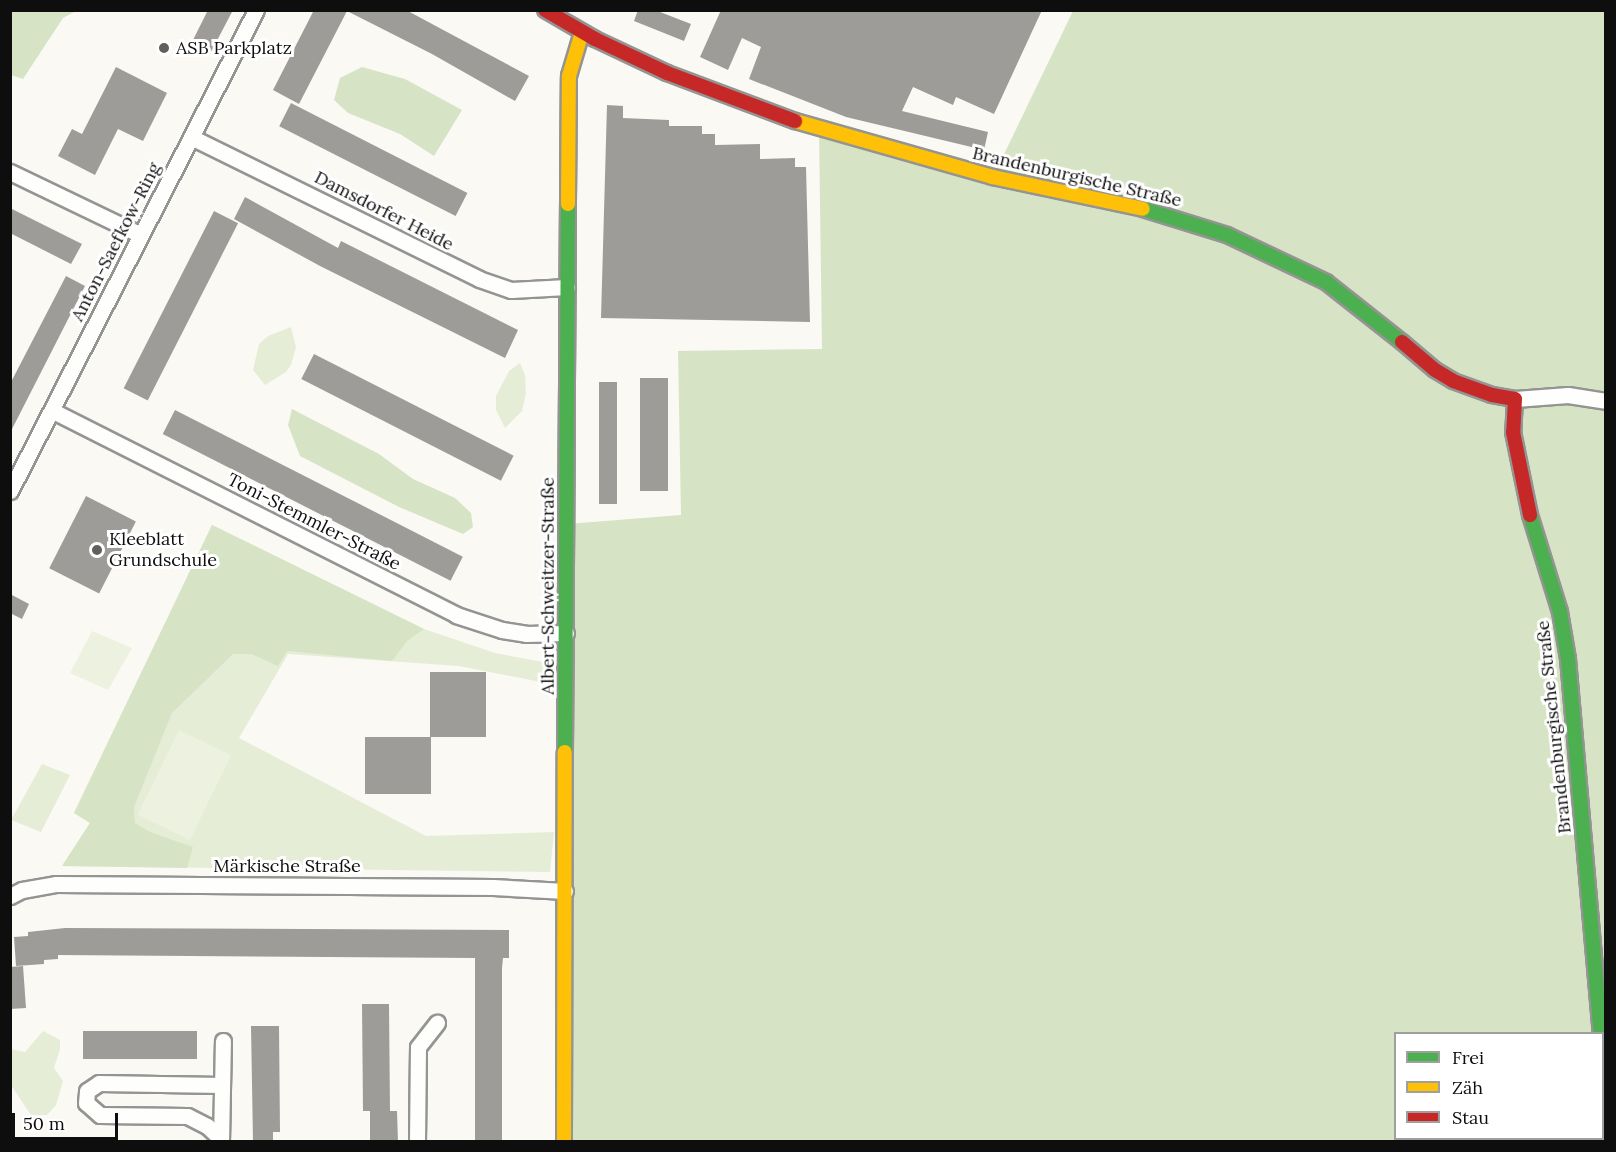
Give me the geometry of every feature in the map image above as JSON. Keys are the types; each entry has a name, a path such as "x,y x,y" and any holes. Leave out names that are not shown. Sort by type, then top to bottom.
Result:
{"street":[{"name":"Anton-Saefkow-Ring","path":"10,491 53,411 256,10"},
{"name":"Brandenburgische Straße","path":"545,10 582,32 674,76 747,105 819,129 993,177 1164,214 1227,235 1326,282 1361,307 1435,370 1453,381 1492,395 1515,399 1513,432 1524,496 1551,578 1568,659 1600,1032"},
{"name":"Albert-Schweitzer-Straße","path":"564,1142 565,447 570,76 582,32"},
{"name":"Damsdorfer Heide","path":"191,137 449,266 511,290 567,287"},
{"path":"10,172 141,235"},
{"path":"1515,399 1568,395 1605,402"},
{"name":"Toni-Stemmler-Straße","path":"53,411 456,615 502,630 526,634 566,633"},
{"name":"Märkische Straße","path":"10,897 22,890 56,884 493,886 565,891"},
{"path":"417,1142 418,1047 437,1023"},
{"path":"221,1140 224,1041"},
{"path":"221,1140 207,1126 187,1116 100,1115 86,1103 87,1091 99,1083 222,1084"}],"green space":[{"path":"11,10 76,11 63,18 23,79 11,75"},
{"path":"1073,11 1605,11 1605,1141 572,1141 567,524 681,515 678,351 822,349 819,129 993,177"},
{"path":"362,67 405,79 462,110 434,156 400,134 348,113 334,100 340,78"},
{"path":"291,327 296,347 291,365 286,372 265,385 253,370 259,344 268,336"},
{"path":"520,363 525,375 526,394 522,411 505,428 496,410 496,396 509,371"},
{"path":"292,409 379,454 413,479 455,498 471,513 473,527 463,534 399,507 300,456 288,425"},
{"path":"212,525 424,629 495,653 548,663 551,684 459,666 288,654 239,738 426,836 554,832 550,872 62,866 90,823 74,813"},
{"path":"212,525 424,629 407,641 392,661 287,651 278,666 251,654 233,654 172,713 134,807 135,823 150,832 193,847 187,868 62,866 90,823 74,813"},
{"path":"92,631 132,648 108,690 70,673"},
{"path":"179,730 231,755 190,840 138,814"},
{"path":"42,764 70,775 41,832 11,820"},
{"path":"43,1031 60,1040 60,1049 54,1068 63,1081 56,1105 47,1115 31,1115 11,1085 11,1049 25,1052"}],"building":[{"path":"208,10 233,10 211,52 192,42"},
{"path":"314,10 406,10 529,76 515,101 432,54 347,11 299,104 273,90"},
{"path":"638,10 655,10 691,24 684,41 634,21"},
{"path":"721,10 1042,10 994,114 956,97 953,105 913,87 902,111 988,132 984,150 846,117 749,79 761,47 742,38 728,70 700,57"},
{"path":"116,67 167,93 143,141 118,129 95,175 58,156 72,129 82,134"},
{"path":"291,103 467,193 456,216 279,126"},
{"path":"607,105 623,106 623,118 669,120 669,126 702,126 702,134 715,134 715,145 760,144 760,159 795,158 795,167 806,167 810,322 601,318"},
{"path":"245,197 338,248 341,241 518,330 505,358 320,266 234,219"},
{"path":"10,208 82,244 71,264 10,233"},
{"path":"214,211 238,223 148,401 124,388"},
{"path":"66,276 85,286 10,433 10,384"},
{"path":"314,354 514,456 501,481 301,379"},
{"path":"640,378 668,378 668,491 640,491"},
{"path":"599,382 617,382 617,504 599,504"},
{"path":"175,410 463,557 451,581 163,434"},
{"path":"86,496 136,521 99,594 49,568"},
{"path":"10,594 29,604 22,619 10,613"},
{"path":"430,672 486,672 486,737 430,737"},
{"path":"365,737 431,737 431,794 365,794"},
{"path":"65,928 509,930 509,958 503,958 502,968 502,1142 475,1142 475,958 58,955 58,959 44,960 44,964 16,966 14,937 28,936 28,932"},
{"path":"23,966 26,1008 10,1009 10,967"},
{"path":"362,1004 389,1004 390,1111 397,1111 398,1142 370,1142 370,1111 363,1111"},
{"path":"251,1026 279,1026 280,1132 273,1132 273,1142 253,1142"},
{"path":"83,1031 197,1031 197,1059 83,1059"}],"traffic: fast":[{"path":"565,752 568,204"},
{"path":"1143,209 1227,235 1326,282 1402,342"},
{"path":"1530,515 1560,612 1568,659 1601,1032"},
{"path":"1604,1076 1606,1095"}],"traffic: slow":[{"path":"568,204 569,76 582,32"},
{"path":"795,121 993,177 1143,209"},
{"path":"564,1142 565,752"}],"traffic: jam":[{"path":"545,10 595,39 667,73 795,121"},
{"path":"1402,342 1435,370 1453,381 1492,395 1515,399 1513,432 1530,515"}],"place":[{"name":"ASB Parkplatz","path":"164,48"},
{"name":"Kleeblatt Grundschule","path":"97,550"}]}
